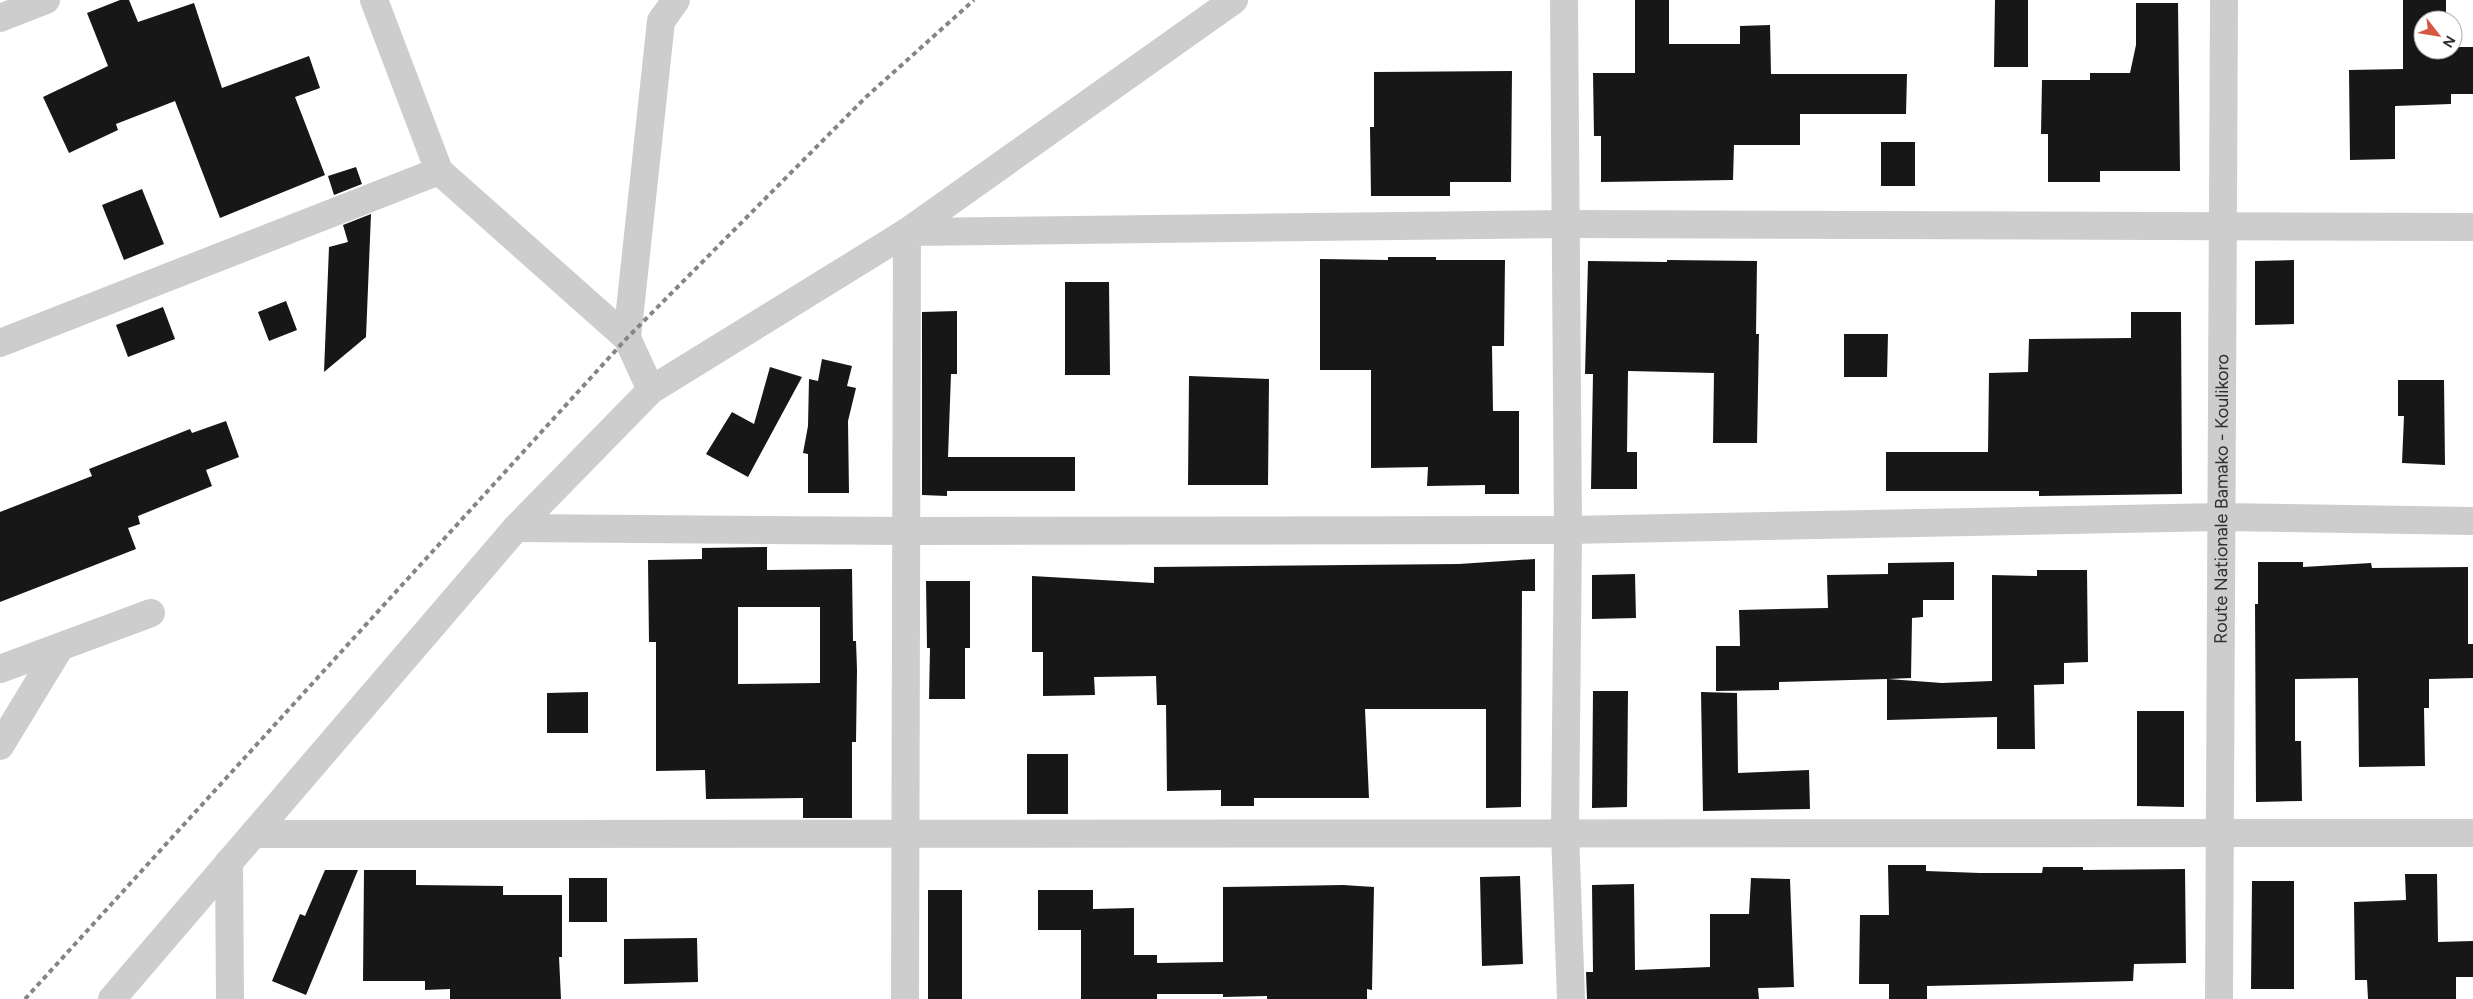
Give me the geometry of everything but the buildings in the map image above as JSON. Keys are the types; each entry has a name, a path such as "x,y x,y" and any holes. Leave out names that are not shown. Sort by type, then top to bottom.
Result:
{"street":[{"path":"0,18 46,0"},
{"path":"374,0 440,171 627,338 651,390"},
{"path":"627,338 660,21 676,0"},
{"path":"112,999 516,528 651,390 907,232 1234,0"},
{"path":"1564,0 1568,530 1565,833 1571,999"},
{"name":"Route Nationale Bamako - Koulikoro","path":"2219,999 2224,0"},
{"path":"0,343 440,171"},
{"path":"907,232 1565,224 2473,228"},
{"path":"905,999 907,232"},
{"path":"516,528 906,531 1568,530 2221,517 2473,521"},
{"path":"0,669 59,649 151,613"},
{"path":"0,746 59,649"},
{"path":"254,834 2473,833"},
{"path":"229,862 230,999"}],"railway":[{"path":"25,999 627,338 866,97 974,0"}]}
